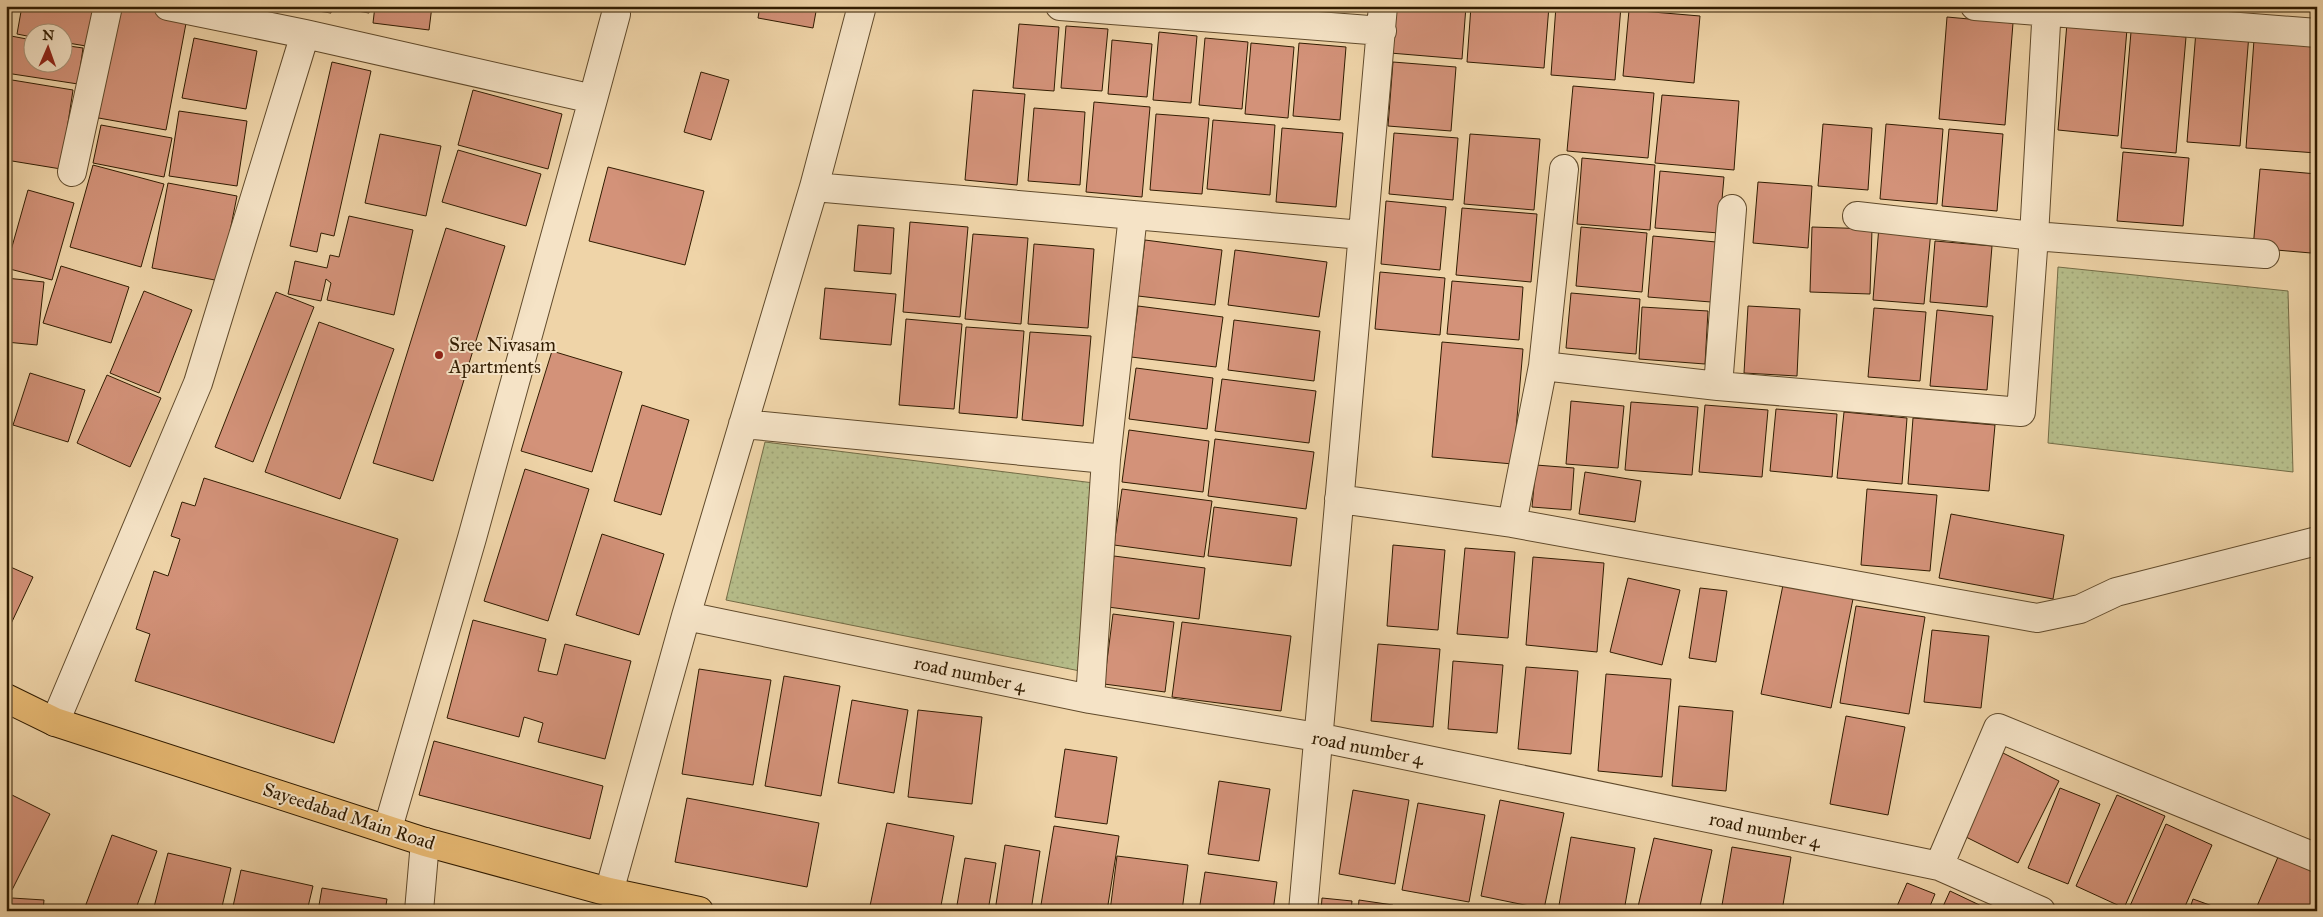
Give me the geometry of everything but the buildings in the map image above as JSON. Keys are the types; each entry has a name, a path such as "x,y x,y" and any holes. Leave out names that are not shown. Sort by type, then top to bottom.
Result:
{"main road":[{"name":"Sayeedabad Main Road","path":"6,698 55,722 388,828 425,842 609,892 699,911"}],"street":[{"path":"72,172 108,6"},
{"path":"168,6 305,34 593,99"},
{"path":"609,892 686,616 814,187 862,6"},
{"path":"1060,6 1383,18 1317,737 1303,911"},
{"path":"1975,6 2047,9 2317,33"},
{"path":"1543,366 1718,386 2021,412 2034,236 2047,9"},
{"path":"388,828 470,547 616,14"},
{"path":"55,722 198,383 305,34"},
{"path":"1512,523 1543,366 1564,169"},
{"path":"814,187 1362,235"},
{"path":"1718,386 1732,209"},
{"path":"1090,699 1106,459 1133,215"},
{"path":"1857,216 2034,236 2265,254"},
{"path":"743,424 1106,459"},
{"path":"1339,499 1512,523 2037,618 2080,609 2116,592 2317,541"},
{"name":"road number 4","path":"686,616 1090,699 1317,737 1939,866 2041,911"},
{"path":"1939,866 1998,728 2317,858"},
{"path":"419,911 425,842"}],"green space":[{"path":"2058,267 2288,291 2293,472 2048,443"},
{"path":"765,442 1110,485 1085,672 726,600"}],"place":[{"name":"Sree Nivasam Apartments","path":"439,355"}]}
